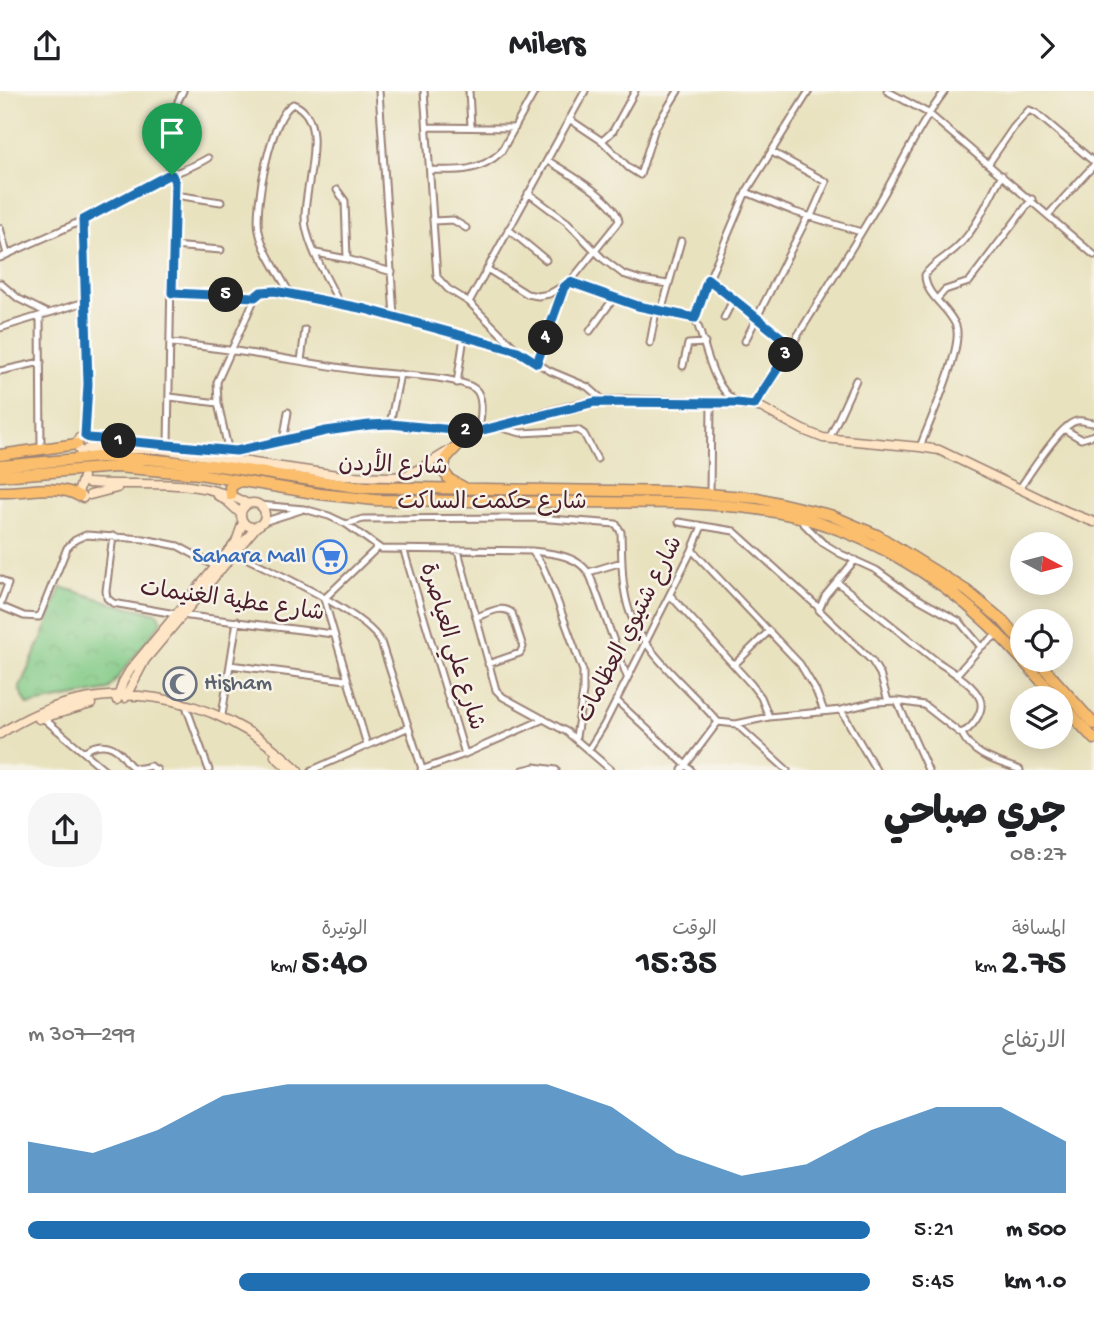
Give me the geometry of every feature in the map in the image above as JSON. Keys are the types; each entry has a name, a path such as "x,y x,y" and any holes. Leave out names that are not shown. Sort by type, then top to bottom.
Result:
{"highway":[{"path":"0,455 84,446"},
{"path":"457,446 446,458 443,471 450,480 464,488"},
{"name":"شارع الأردن","path":"0,466 99,457 147,459 196,463 356,487 735,495 784,509"},
{"name":"شارع الأردن","path":"0,476 116,467 243,480 320,494 375,500 682,503 784,509"},
{"path":"231,495 231,486 243,480"},
{"path":"0,492 57,490 85,496"},
{"path":"784,509 867,542 904,562 958,598 998,634 1046,686"},
{"path":"784,509 842,519 901,548 967,591 1010,629"},
{"path":"1048,672 1094,724"},
{"path":"1073,716 1094,739"}],"street":[{"path":"168,444 175,195 175,182 169,166 179,97 183,91"},
{"path":"379,91 394,316"},
{"path":"424,91 437,277 448,289 469,302 518,351 559,376 588,387 604,401"},
{"path":"469,91 471,126"},
{"path":"430,170 460,171 482,166 501,152 536,91"},
{"path":"469,302 585,91"},
{"path":"602,141 613,131 635,91"},
{"path":"569,119 602,141 629,168 640,175 651,135 678,91"},
{"path":"737,403 727,396 716,379 695,318 708,279 746,192 809,91"},
{"path":"887,91 928,113 1094,255"},
{"path":"754,405 861,232 928,113 946,91"},
{"path":"290,293 262,241 258,224 271,144 287,108 293,104 298,105 306,115 314,137 305,214 308,235 339,303"},
{"path":"989,163 1024,113 1030,110 1036,113 1094,164 1049,214"},
{"path":"427,127 515,128"},
{"path":"745,341 826,182 772,152"},
{"path":"0,258 208,158"},
{"path":"486,269 532,295 544,296 570,282 619,221 618,216 597,194 547,160"},
{"path":"920,447 953,360 957,342 957,327 926,285 925,275 970,233 1002,175"},
{"path":"337,190 345,201 347,259"},
{"path":"746,192 861,232"},
{"path":"528,193 567,222 608,264 629,278 668,284"},
{"path":"175,195 221,202"},
{"path":"937,299 945,290 969,282 1031,199"},
{"path":"433,221 453,219 466,227"},
{"path":"83,220 88,384 84,446"},
{"path":"0,228 7,254"},
{"path":"508,229 546,260"},
{"path":"650,343 681,241"},
{"path":"172,246 220,250"},
{"path":"316,253 392,272"},
{"path":"708,279 734,297 792,346"},
{"path":"570,282 659,312 695,318"},
{"path":"0,283 19,299 48,313"},
{"path":"537,363 564,287"},
{"path":"225,455 228,444 218,403 217,382 258,294 267,291 290,293 339,303 518,351"},
{"path":"172,293 255,297"},
{"path":"724,318 734,297"},
{"path":"590,331 614,298"},
{"path":"0,328 85,302"},
{"path":"40,316 41,450"},
{"path":"301,361 305,330"},
{"path":"457,383 464,337"},
{"path":"84,446 168,444 344,476 391,477 423,467 477,432 481,401 479,394 473,388 457,383 367,372 233,349 171,343"},
{"path":"683,366 688,344 705,343"},
{"path":"0,371 41,362"},
{"path":"390,424 400,374"},
{"path":"829,439 856,380"},
{"path":"170,397 218,403"},
{"path":"84,446 225,455 326,431 390,424 477,432 572,406 604,401 737,403 754,405 815,436 920,447 945,453 1094,522"},
{"path":"710,494 711,403"},
{"path":"283,442 288,412"},
{"path":"1020,489 1064,429 1076,421 1094,423"},
{"path":"498,427 521,433 578,430 584,434 597,459"},
{"path":"1064,429 1082,439 1094,435"},
{"path":"304,509 249,527 222,497 192,490 112,488 85,496 79,488 86,479 196,486 231,495 248,504 304,509 329,516 346,524 377,548 404,551 532,551 555,554 578,563 589,572 627,677"},
{"path":"121,698 178,614 236,542 248,504"},
{"path":"107,697 260,524 264,511 259,505"},
{"path":"796,516 823,543 876,570 908,593 960,622 981,647"},
{"name":"شارع حكمت الساكت","path":"346,524 363,519 493,518 606,521 616,524 621,529 622,562 630,614 645,643 718,722"},
{"path":"679,522 730,529 740,535 872,661 880,674 888,701"},
{"name":"شارع شتيوي العظامات","path":"589,749 670,595 702,526"},
{"path":"0,579 8,585 0,605 24,616 36,617 43,612 70,544 86,535 173,544 215,566"},
{"name":"شارع عطية الغنيمات","path":"113,536 106,591 107,598 113,603 178,614 333,633"},
{"path":"324,599 377,548"},
{"path":"692,550 809,677 824,711"},
{"name":"شارع علي العياصرة","path":"404,551 465,754"},
{"path":"458,551 494,686 499,694 576,737 611,770"},
{"path":"532,551 542,565 583,671 583,692 576,737"},
{"path":"236,553 361,620 377,636 421,770 545,719"},
{"path":"542,565 555,554"},
{"path":"818,607 855,560"},
{"path":"589,572 622,562"},
{"path":"837,582 975,692 981,704 979,715 968,730 960,733"},
{"path":"670,595 761,697 769,717"},
{"path":"324,599 367,745"},
{"path":"477,617 501,608 509,610 523,645 521,652 488,664"},
{"path":"222,715 237,621"},
{"path":"734,665 769,631"},
{"path":"956,675 981,647 998,634"},
{"path":"230,665 346,680"},
{"path":"134,678 134,688 138,696"},
{"path":"121,698 123,682"},
{"path":"0,740 43,718 97,703 138,696 222,715 261,738 298,770"},
{"path":"0,734 25,719 55,708 107,697 159,702 188,707 224,722 272,753 290,770"},
{"path":"616,700 683,767 691,770"},
{"path":"897,701 928,770"},
{"path":"683,767 718,722 736,724 769,717 897,701 924,705 960,733 973,750 1020,770"},
{"path":"188,707 209,770"},
{"path":"841,710 876,770"},
{"path":"43,718 105,770"},
{"path":"736,724 787,770"},
{"path":"312,770 407,728"},
{"path":"84,753 95,745 108,745 119,751 132,767 150,766 157,770"},
{"path":"523,770 535,767 556,770"}],"green space":[{"path":"61,587 119,605 157,613 162,621 108,690 28,705 19,689 46,629"}],"place":[{"name":"Sahara Mall","path":"330,557"},
{"name":"Hisham","path":"180,684"}],"route":[{"path":"172,175 175,182 172,293 255,297 261,292 275,291 339,303 518,351 537,363 564,287 570,282 638,306 695,318 708,279 734,297 792,346 754,405 626,400 595,402 475,432 413,425 369,425 326,431 236,451 89,438 85,436 88,384 83,220 149,184 172,175"}]}
